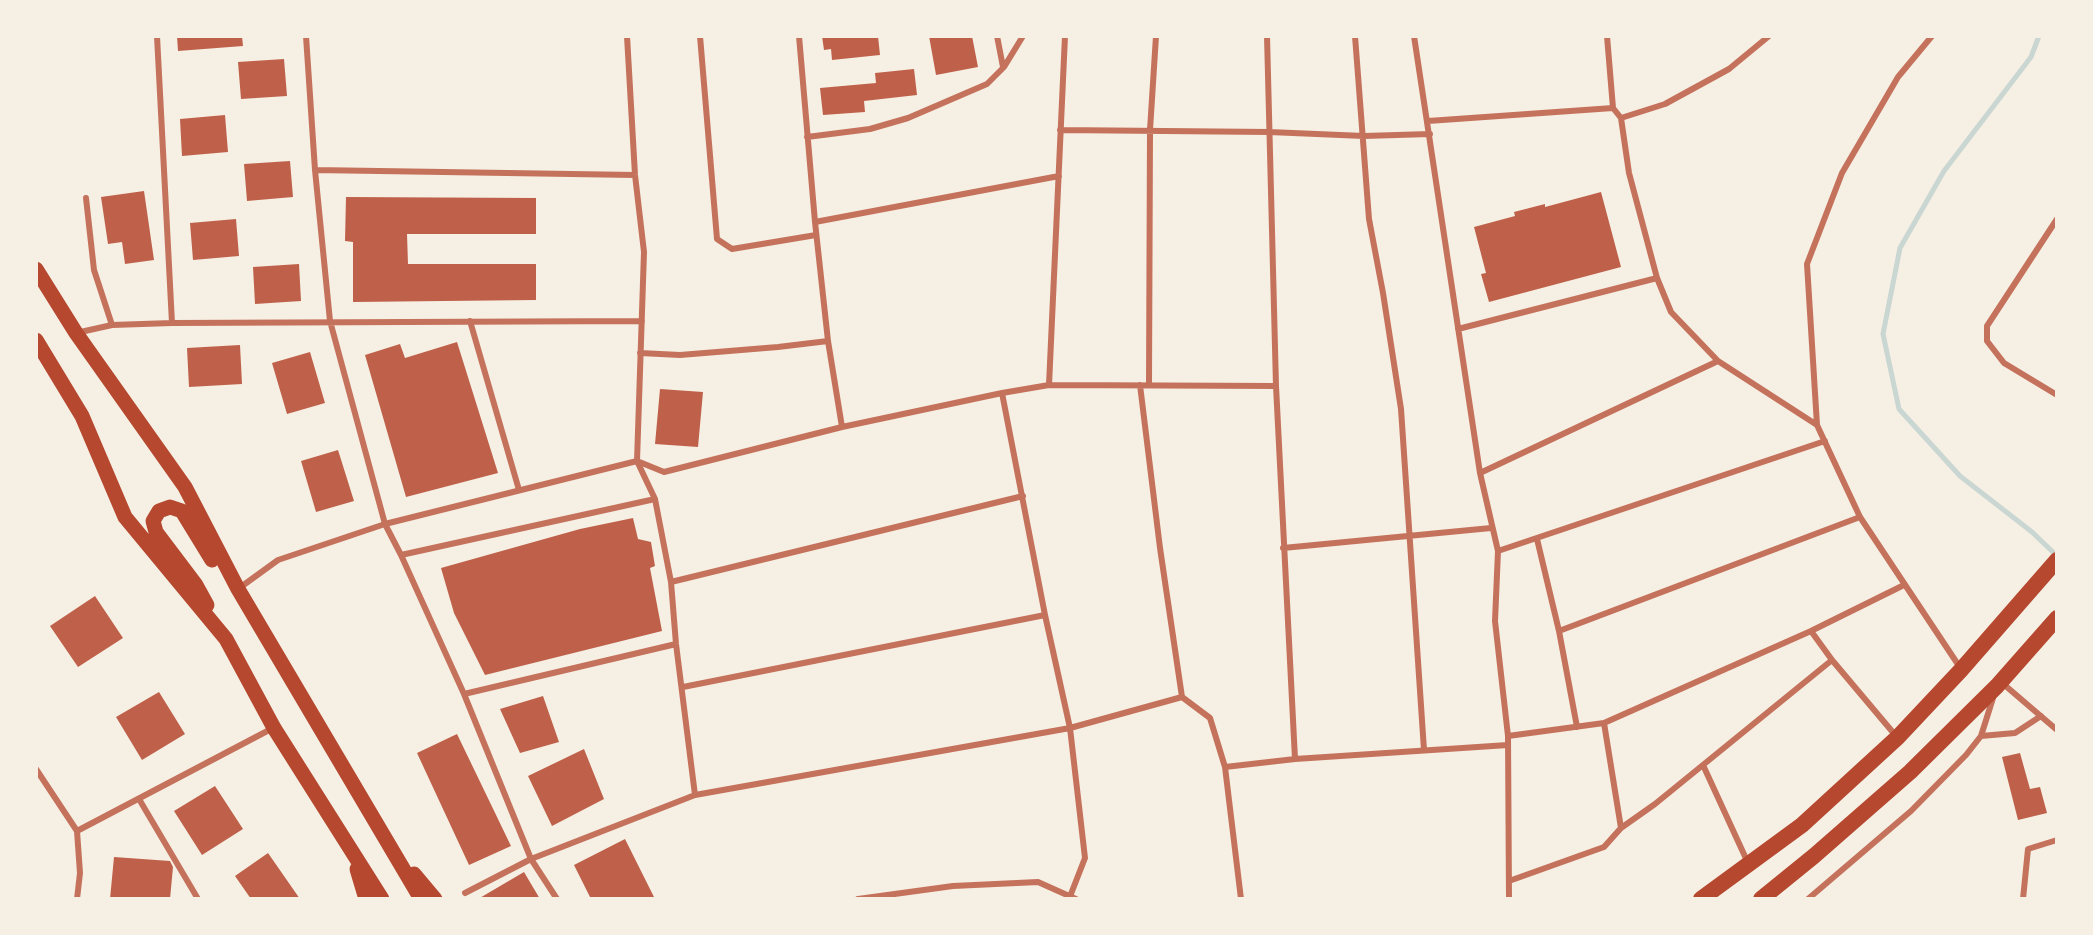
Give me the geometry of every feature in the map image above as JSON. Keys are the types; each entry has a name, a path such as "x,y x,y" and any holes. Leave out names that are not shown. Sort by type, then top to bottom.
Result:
{"highway":[{"path":"1701,899 1802,825 1898,737 1961,670 2057,561"},
{"path":"1761,899 1910,772 2002,681 2057,618"}],"main road":[{"path":"36,269 76,333 185,487 238,589 421,899"},
{"path":"36,340 82,416 125,517 226,639"},
{"path":"258,623 231,591 182,511 176,508 164,508 155,516 156,532 196,585 274,728 382,899"},
{"path":"387,841 435,899"},
{"path":"351,849 366,899"}],"street":[{"path":"157,36 172,323"},
{"path":"306,36 315,170 330,321 385,524 464,694 531,859 557,899"},
{"path":"627,36 635,174 644,252 637,461 655,499 672,582 676,644 683,687 694,795"},
{"path":"700,36 717,239 732,249 816,235"},
{"path":"799,36 816,235 828,341 842,427"},
{"path":"998,36 1004,67"},
{"path":"807,137 870,129 909,118 987,84 1004,67 1023,36"},
{"path":"1049,385 1065,36"},
{"path":"1149,385 1149,130 1156,36"},
{"path":"1267,36 1276,386 1294,759"},
{"path":"1355,36 1369,219 1401,409 1424,750"},
{"path":"1414,36 1480,473 1498,551 1495,621 1508,736 1509,899"},
{"path":"1607,36 1613,108 1621,118 1629,173 1657,278 1671,312 1718,361 1817,425"},
{"path":"1621,118 1665,104 1729,69 1768,36"},
{"path":"1932,36 1898,77 1842,173 1807,264 1817,425 1860,517 1961,670"},
{"path":"1428,120 1613,108"},
{"path":"1060,130 1430,134"},
{"path":"315,170 635,174"},
{"path":"815,222 1059,176"},
{"path":"86,198 94,270 112,325"},
{"path":"2057,219 1987,326 1987,341 2004,363 2057,395"},
{"path":"1458,329 1657,278"},
{"path":"470,321 519,490"},
{"path":"76,333 112,325 172,323 642,321"},
{"path":"640,353 680,355 828,341"},
{"path":"1480,473 1718,361"},
{"path":"238,589 278,560 385,524 637,461 664,472 842,427 1049,385 1276,386"},
{"path":"1140,386 1160,548 1182,697 1210,718 1225,766 1241,899"},
{"path":"858,899 888,897 953,886 1038,882 1071,898 1085,858 1070,728 1045,615 1002,393"},
{"path":"1498,551 1825,441"},
{"path":"672,582 1023,496"},
{"path":"401,555 655,499"},
{"path":"1558,631 1860,517"},
{"path":"1283,548 1491,528"},
{"path":"1537,539 1577,727"},
{"path":"1508,736 1604,723 1811,631 1905,585"},
{"path":"683,687 1045,615"},
{"path":"1811,631 1832,660 1898,737"},
{"path":"464,694 676,644"},
{"path":"1509,881 1604,847 1621,828 1655,804 1832,660"},
{"path":"1808,899 1911,811 1966,755 1981,736 2002,681 2057,730"},
{"path":"465,893 531,859 694,795 1070,728 1182,697"},
{"path":"1981,736 2015,732 2041,717"},
{"path":"1604,723 1621,828"},
{"path":"77,831 274,728"},
{"path":"1225,766 1294,759 1508,745"},
{"path":"1703,765 1750,865"},
{"path":"36,769 77,831 80,873 77,899"},
{"path":"139,799 198,899"},
{"path":"2023,899 2028,849 2057,840"}],"building":[{"path":"177,36 242,36 243,46 178,51"},
{"path":"822,36 878,36 880,55 832,60 831,49 824,50"},
{"path":"929,36 972,36 978,67 936,75"},
{"path":"284,59 287,96 241,99 238,62"},
{"path":"914,69 917,95 864,101 865,112 823,115 820,88 876,83 875,73"},
{"path":"225,115 228,152 182,156 180,119"},
{"path":"290,161 293,197 247,201 244,164"},
{"path":"144,191 154,260 125,264 122,242 108,244 101,197"},
{"path":"1601,192 1621,267 1489,302 1481,274 1486,273 1474,227 1515,216 1514,212 1545,204 1545,207"},
{"path":"346,197 536,198 536,234 407,234 408,264 536,264 536,300 353,302 353,242 345,241"},
{"path":"236,219 239,256 193,260 190,223"},
{"path":"299,264 301,301 255,304 253,267"},
{"path":"457,342 498,473 406,497 365,355 400,344 405,358"},
{"path":"240,345 242,384 189,387 187,348"},
{"path":"310,352 325,403 287,414 272,363"},
{"path":"660,389 703,392 698,447 655,444"},
{"path":"338,450 354,501 316,512 301,461"},
{"path":"633,518 638,539 651,542 655,566 650,568 662,631 485,675 454,613 441,568 580,529"},
{"path":"95,596 123,638 78,667 50,626"},
{"path":"159,692 185,734 142,760 116,717"},
{"path":"543,696 559,742 520,753 500,709"},
{"path":"457,734 511,846 469,865 417,753"},
{"path":"584,749 604,799 552,826 528,776"},
{"path":"2020,753 2030,789 2040,787 2047,813 2018,820 2002,757"},
{"path":"215,786 243,829 202,855 174,811"},
{"path":"625,839 655,899 591,899 574,865"},
{"path":"268,853 300,899 251,899 235,876"},
{"path":"114,857 170,861 173,867 170,899 110,899"},
{"path":"524,872 540,899 478,899"}],"waterway":[{"path":"2039,36 2031,57 1944,171 1900,248 1883,334 1899,409 1960,476 2032,532 2057,556"}]}
